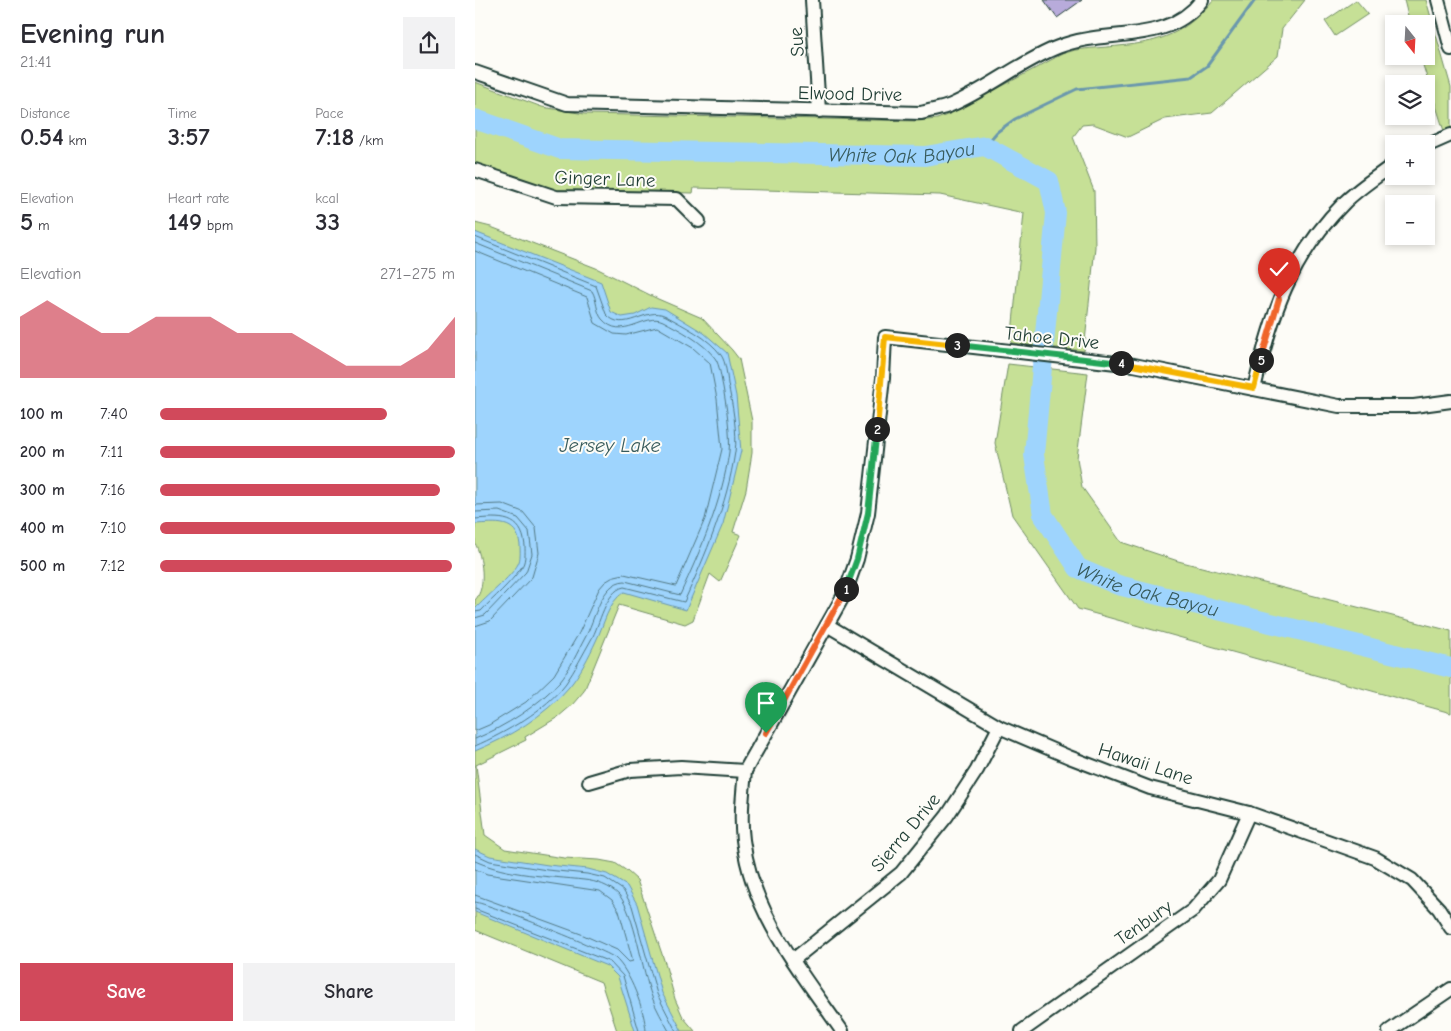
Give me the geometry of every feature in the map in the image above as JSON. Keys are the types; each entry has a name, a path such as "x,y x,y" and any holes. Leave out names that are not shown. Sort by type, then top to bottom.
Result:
{"street":[{"name":"Sue","path":"812,0 819,111"},
{"name":"Elwood Drive","path":"475,72 567,104 921,113 950,106 1057,47 1078,40 1149,33 1166,28 1183,19 1202,0"},
{"path":"1443,3 1451,48"},
{"path":"1435,142 1451,135"},
{"name":"Ginger Lane","path":"475,170 556,197 677,199 699,221"},
{"path":"1254,388 1263,350 1279,299 1303,252 1346,202 1385,171"},
{"name":"Tahoe Drive","path":"827,625 845,593 857,559 868,513 883,378 885,337 1135,365 1339,406 1414,406 1451,401"},
{"path":"827,625 745,771 743,840 754,888 770,924 843,1031"},
{"name":"Hawaii Lane","path":"827,625 999,727 1069,757 1150,788 1249,813 1375,858 1412,880 1439,909 1451,928"},
{"name":"Sierra Drive","path":"793,960 901,873 947,816 977,770 999,727"},
{"path":"589,782 630,770 681,766 745,771"},
{"name":"Tenbury","path":"1022,1031 1193,910 1219,880 1249,813"},
{"path":"1389,1031 1451,989"}],"green space":[{"path":"1213,0 1305,0 1282,29 1278,56 1212,113 1165,119 1128,137 1093,124 1082,125 1073,137 1094,191 1095,247 1084,351 1011,343 1024,213 940,195 694,188 693,193 549,190 475,164 475,82 542,107 585,114 918,121 937,119 952,113 1062,54 1075,50 1134,44 1167,36 1183,28"},
{"path":"1356,0 1368,14 1335,36 1325,21"},
{"path":"1404,0 1426,0 1430,15 1408,15"},
{"path":"1435,31 1451,87 1451,129 1444,131 1435,103 1435,75 1426,75 1423,65 1435,65"},
{"name":"Jersey Lake","path":"475,223 491,227 596,268 658,299 702,318 739,359 752,421 752,453 746,490 733,532 741,535 720,582 710,574 693,620 685,624 619,605 584,691 572,705 558,717 525,737 526,740 476,765 485,835 505,849 615,863 637,880 675,999 683,1017 695,1031 617,1031 601,982 475,930 475,600 481,588 482,572 480,556 475,543"},
{"path":"1008,364 1088,373 1077,458 1082,487 1121,542 1178,561 1451,631 1451,713 1078,609 1012,515 995,443"}],"water":[{"name":"Jersey Lake","path":"475,232 601,282 611,312 622,317 635,315 651,307 665,309 704,333 727,353 736,396 741,451 723,524 686,610 624,592 610,608 581,671 559,698 526,725 475,751 475,609 515,569 519,562 520,545 515,531 504,524 475,524"},
{"path":"475,849 490,856 588,869 607,874 627,886 637,904 662,993 682,1031 635,1031 618,977 607,966 475,912"}],"building":[{"path":"1044,0 1082,0 1057,18"}],"waterway":[{"path":"985,146 997,132 1015,119 1077,89 1191,77 1207,66 1255,0"},
{"name":"White Oak Bayou","path":"475,119 560,149 925,156 985,146 1049,181 1056,213 1034,455 1043,515 1078,568 1118,585 1451,668"}],"route":[{"path":"766,733 845,593 857,559 868,513 883,378 885,337 1135,365 1254,388 1263,350 1279,299"}]}
